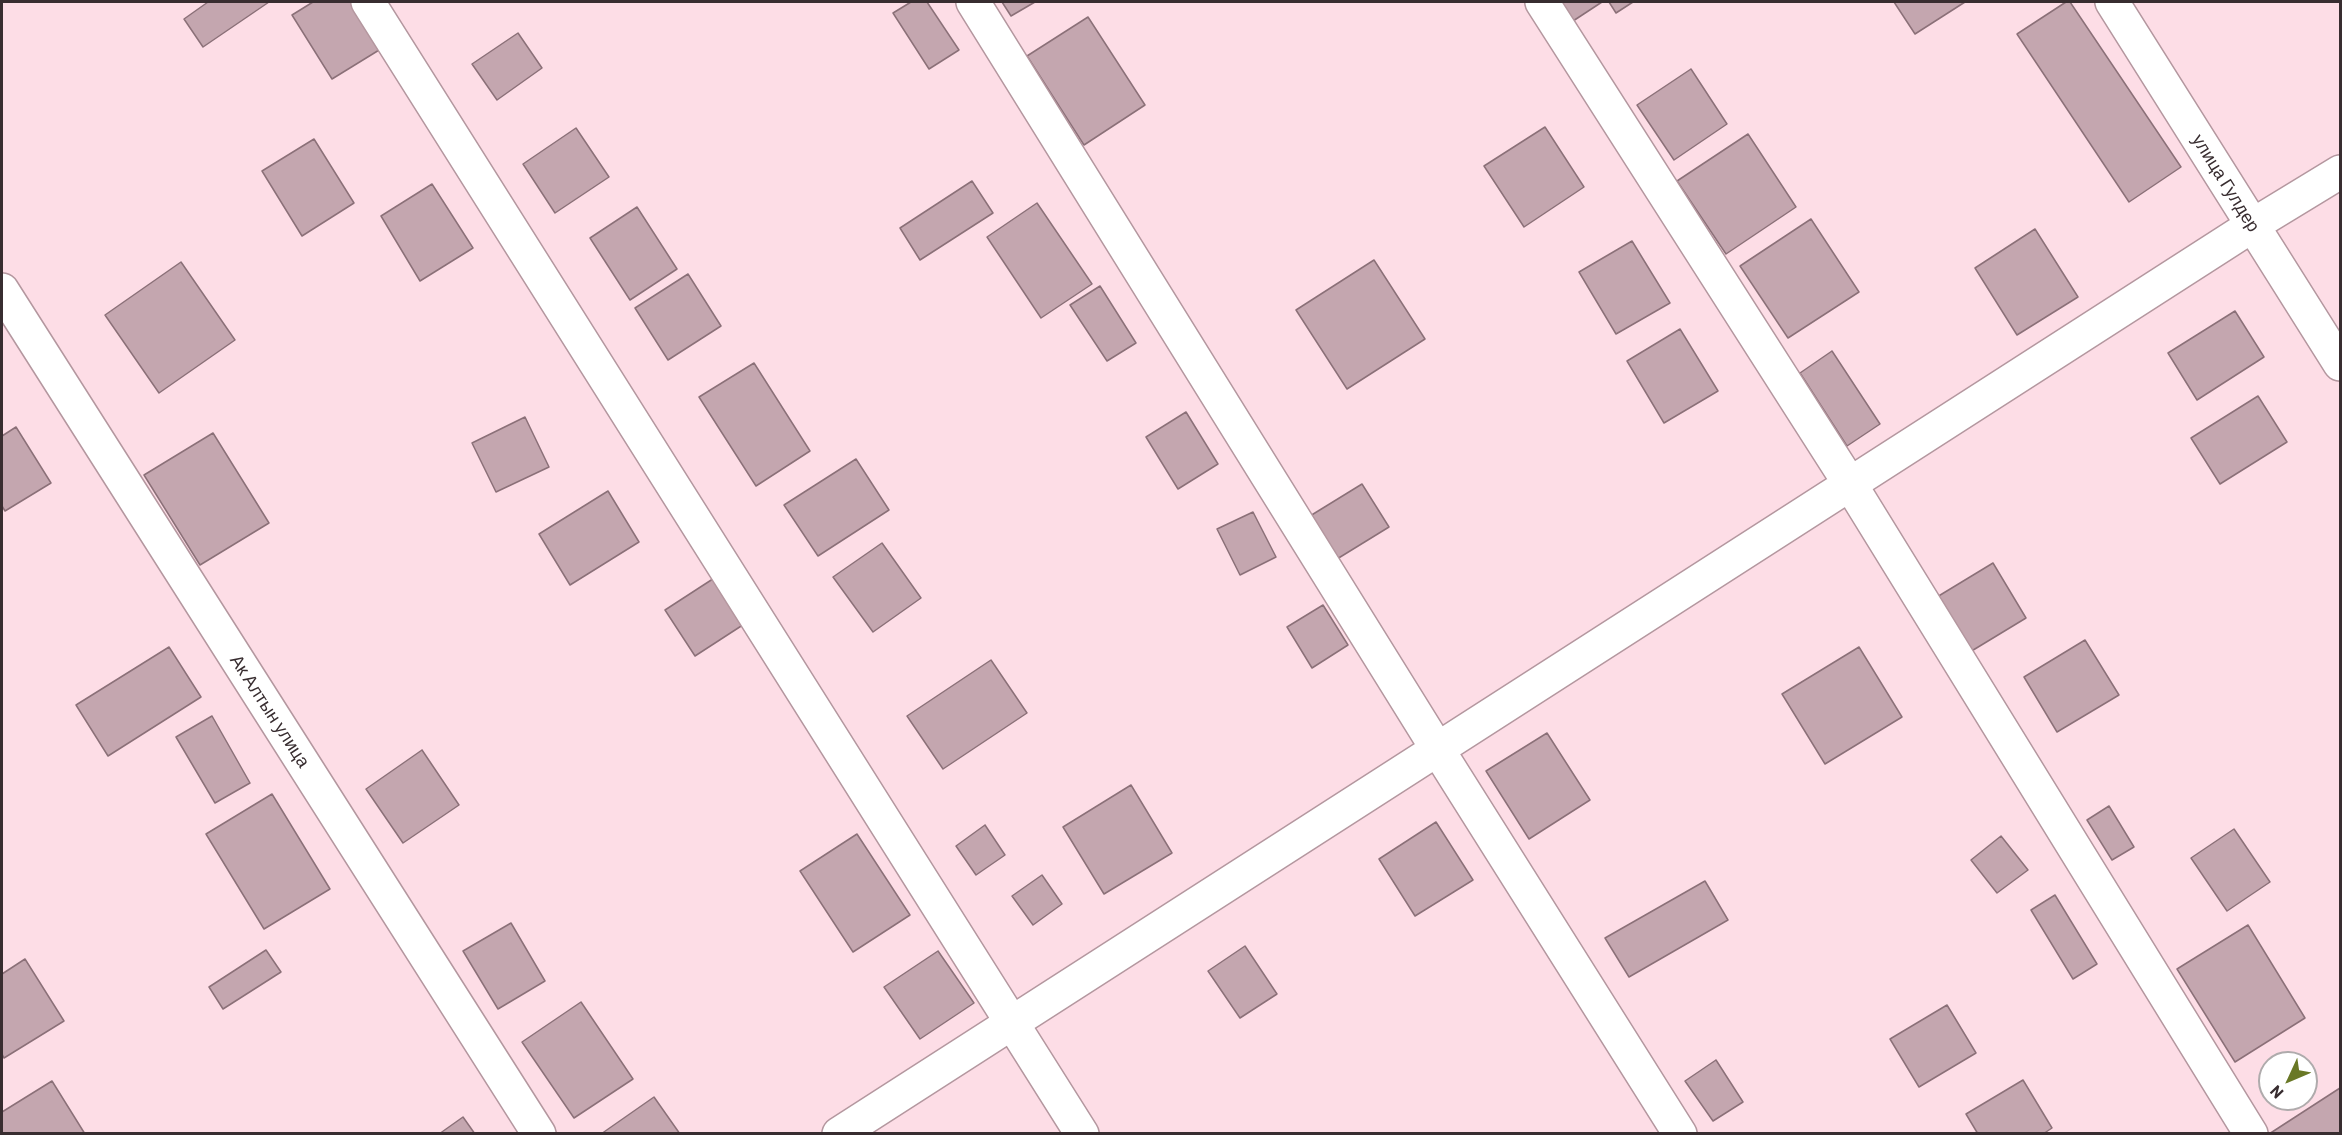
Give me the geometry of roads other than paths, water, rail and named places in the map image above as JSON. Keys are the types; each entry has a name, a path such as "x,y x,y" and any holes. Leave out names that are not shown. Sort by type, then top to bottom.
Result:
{"street":[{"path":"368,2 1082,1134"},
{"path":"973,2 1438,750 1680,1134"},
{"path":"1542,2 1850,484 2251,1134"},
{"name":"улица Гулдер","path":"2112,2 2340,364"},
{"path":"839,1134 2253,225 2340,172"},
{"name":"Ак Алтын улица","path":"2,290 538,1134"}]}
